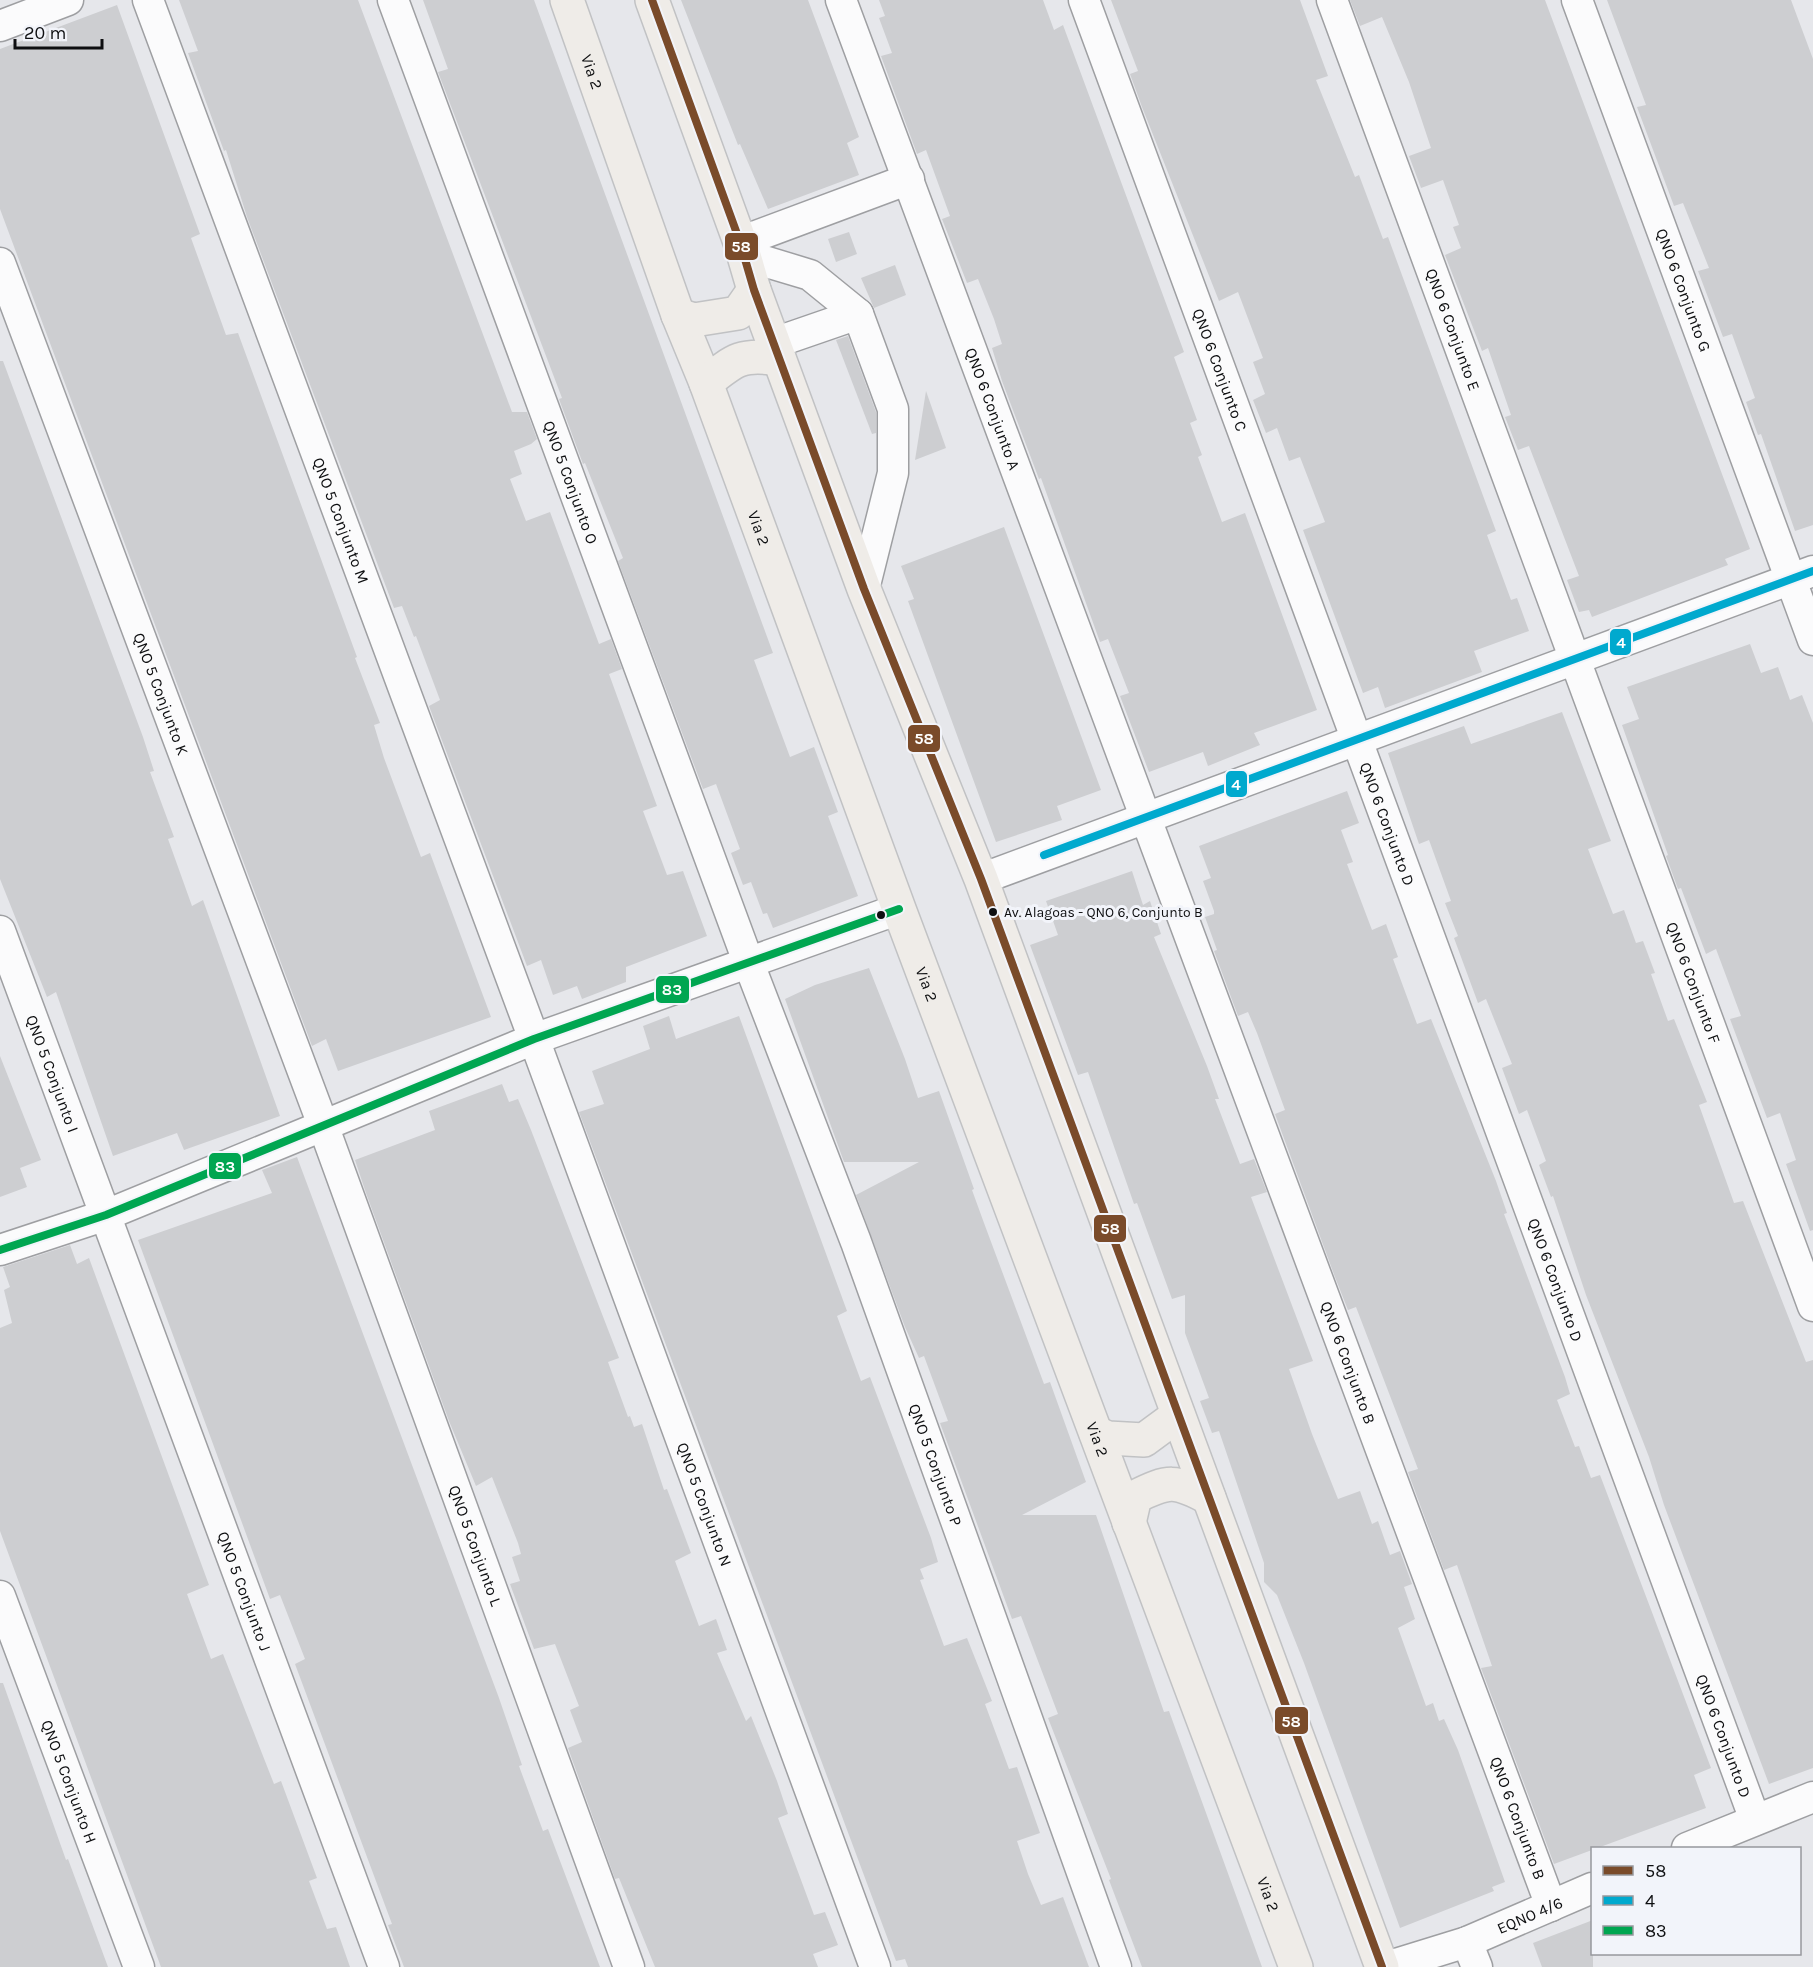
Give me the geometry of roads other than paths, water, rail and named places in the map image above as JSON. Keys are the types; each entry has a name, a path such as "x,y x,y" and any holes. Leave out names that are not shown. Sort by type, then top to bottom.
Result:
{"main road":[{"name":"Via 2","path":"567,0 678,315 706,383 898,909 1296,1967"},
{"path":"652,0 742,249 754,290 864,589 981,879 1382,1967"},
{"path":"678,315 694,320 738,313 754,290"},
{"path":"706,383 735,360 777,351"},
{"path":"1096,1433 1108,1438 1143,1440 1178,1415"},
{"path":"1129,1523 1135,1497 1161,1484 1185,1485 1209,1498"}],"street":[{"path":"0,26 68,0"},
{"name":"QNO 5 Conjunto M","path":"148,0 534,1039"},
{"name":"QNO 5 Conjunto O","path":"393,0 749,964"},
{"name":"QNO 6 Conjunto A","path":"841,0 1144,819"},
{"name":"QNO 6 Conjunto C","path":"1084,0 1358,739"},
{"name":"QNO 6 Conjunto E","path":"1332,0 1575,658"},
{"name":"QNO 6 Conjunto G","path":"1577,0 1802,575 1813,640"},
{"path":"742,249 909,179"},
{"path":"742,249 810,276 858,314 893,409 893,473 864,589"},
{"name":"QNO 5 Conjunto K","path":"0,263 323,1125"},
{"path":"777,351 858,314"},
{"path":"981,879 1802,575"},
{"name":"QNO 6 Conjunto F","path":"1575,658 1813,1306"},
{"name":"QNO 6 Conjunto D","path":"1358,739 1755,1820"},
{"name":"QNO 6 Conjunto B","path":"1144,819 1551,1906"},
{"path":"0,1250 106,1215 534,1039 898,909"},
{"name":"QNO 5 Conjunto I","path":"0,932 106,1215"},
{"name":"QNO 5 Conjunto P","path":"749,964 856,1242 1116,1967"},
{"name":"QNO 5 Conjunto N","path":"534,1039 875,1967"},
{"name":"QNO 5 Conjunto L","path":"323,1125 629,1967"},
{"name":"QNO 5 Conjunto J","path":"106,1215 384,1967"},
{"name":"QNO 5 Conjunto H","path":"0,1596 139,1967"},
{"path":"1689,1847 1813,1797"},
{"name":"EQNO 4/6","path":"1386,1967 1472,1954 1551,1906 1591,1889"}],"place":[{"name":"Av. Alagoas - QNO 6, Conjunto B","path":"993,912"}]}
